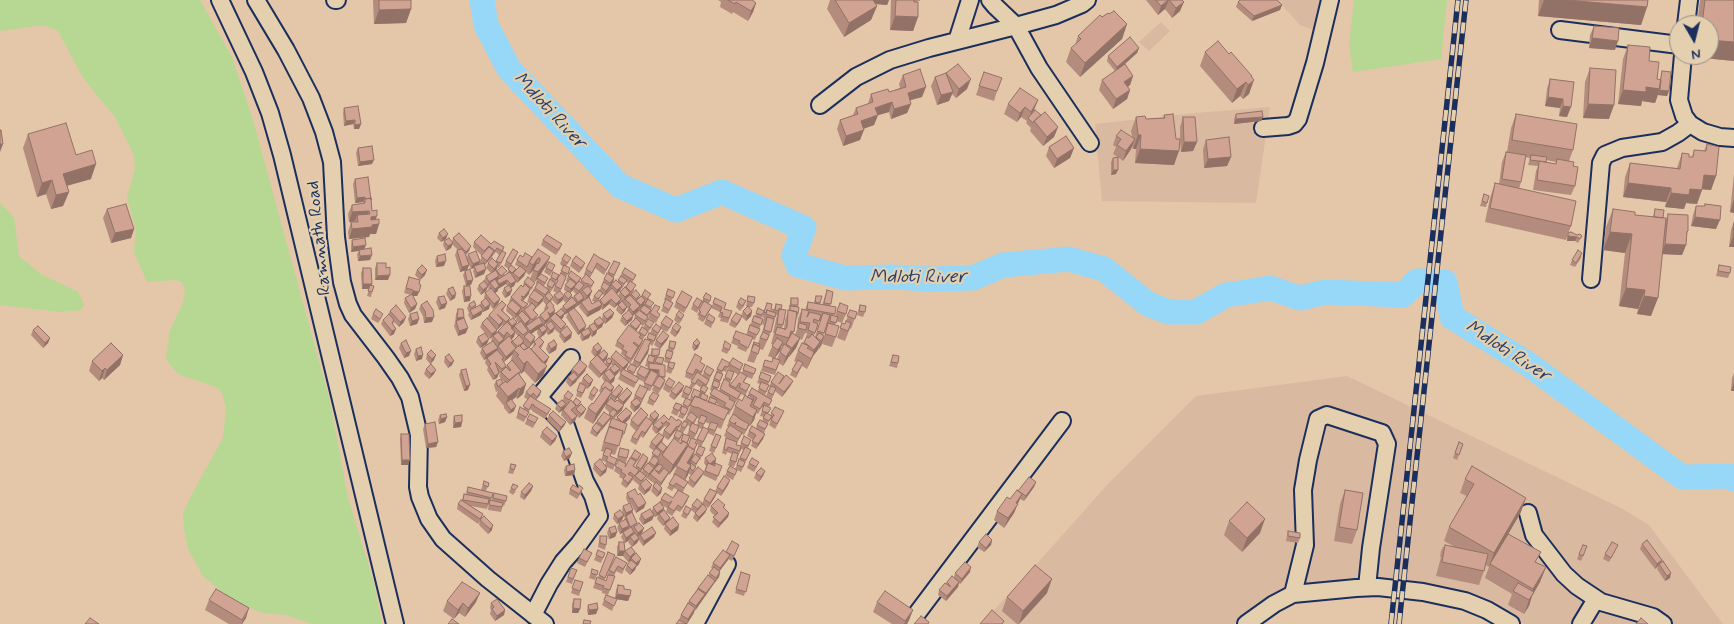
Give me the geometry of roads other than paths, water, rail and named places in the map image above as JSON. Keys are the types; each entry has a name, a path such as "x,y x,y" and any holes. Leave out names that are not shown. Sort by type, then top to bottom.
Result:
{"street":[{"path":"220,0 254,72 270,113 282,155 395,624"},
{"name":"Ramnath Road","path":"256,0 286,50 311,98 324,132 332,162 336,237 342,282 353,315 400,378 410,397 419,435 417,473 423,507 435,530 443,539 539,620"},
{"path":"957,41 970,0"},
{"path":"990,0 1016,26 1039,68 1090,143"},
{"path":"820,105 856,77 873,67 957,41 1056,15 1087,0"},
{"path":"1263,128 1288,126 1294,124 1298,119 1315,63 1330,0"},
{"path":"1687,15 1689,0"},
{"path":"1560,30 1669,44"},
{"path":"1682,65 1679,100 1684,116 1690,124 1702,132 1720,137 1734,138"},
{"path":"1590,279 1601,163 1605,155 1622,148 1662,142 1690,124"},
{"path":"539,620 549,584 563,562 579,544 599,516 566,426 541,400 542,393 571,358"},
{"path":"1293,594 1304,545 1303,490 1308,460 1318,419 1326,416 1382,433 1387,444 1371,548 1368,587"},
{"path":"909,624 1062,421"},
{"path":"1528,513 1534,535 1564,574 1578,586 1596,599 1653,617 1663,624"},
{"path":"695,624 727,564"},
{"path":"1246,624 1274,604 1293,594 1368,587 1423,592 1465,600 1511,624"},
{"path":"1581,624 1596,599"}],"waterway":[{"name":"Mdloti River","path":"482,0 486,25 509,69 620,186 676,210 722,192 804,228 794,255 798,265 845,278 894,277 928,279 973,278 1003,265 1069,259 1104,269 1148,304 1169,312 1196,312 1226,295 1270,288 1300,298 1325,292 1403,295 1417,281 1445,282 1452,317 1528,364 1682,477 1730,476 1734,479"}],"railway":[{"path":"1391,624 1458,0"},
{"path":"1399,624 1466,0"}]}
